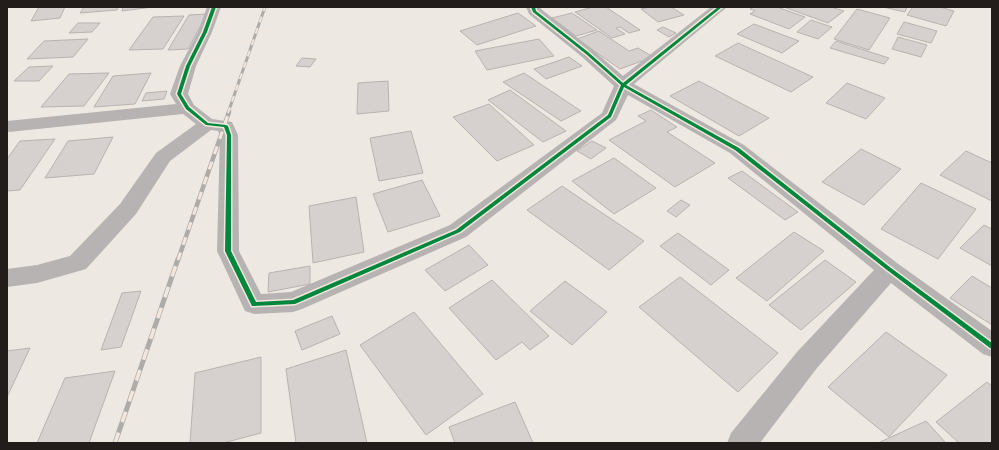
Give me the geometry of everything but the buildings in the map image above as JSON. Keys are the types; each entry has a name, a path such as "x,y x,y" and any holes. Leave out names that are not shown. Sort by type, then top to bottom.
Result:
{"street":[{"path":"207,124 187,108 179,94 188,66 205,32 214,7"},
{"path":"535,7 534,11 623,85 737,149 889,268 992,346"},
{"path":"7,278 37,274 78,263 128,209 163,157 207,124 224,124 229,135 228,251 254,304 293,302 458,231 610,116 623,85 720,7"},
{"path":"9,126 187,108"},
{"path":"742,443 807,360 889,268"}],"railway":[{"path":"228,113 265,7"},
{"path":"178,260 229,112"},
{"path":"115,443 178,259"}],"cycle path":[{"path":"214,7 205,32 188,66 179,94 187,108 207,124 226,126 229,135 228,251 254,304 293,302 458,231 610,116 623,85 720,7"},
{"path":"533,7 534,11 587,53 623,85 737,149 889,269 992,346"}]}
